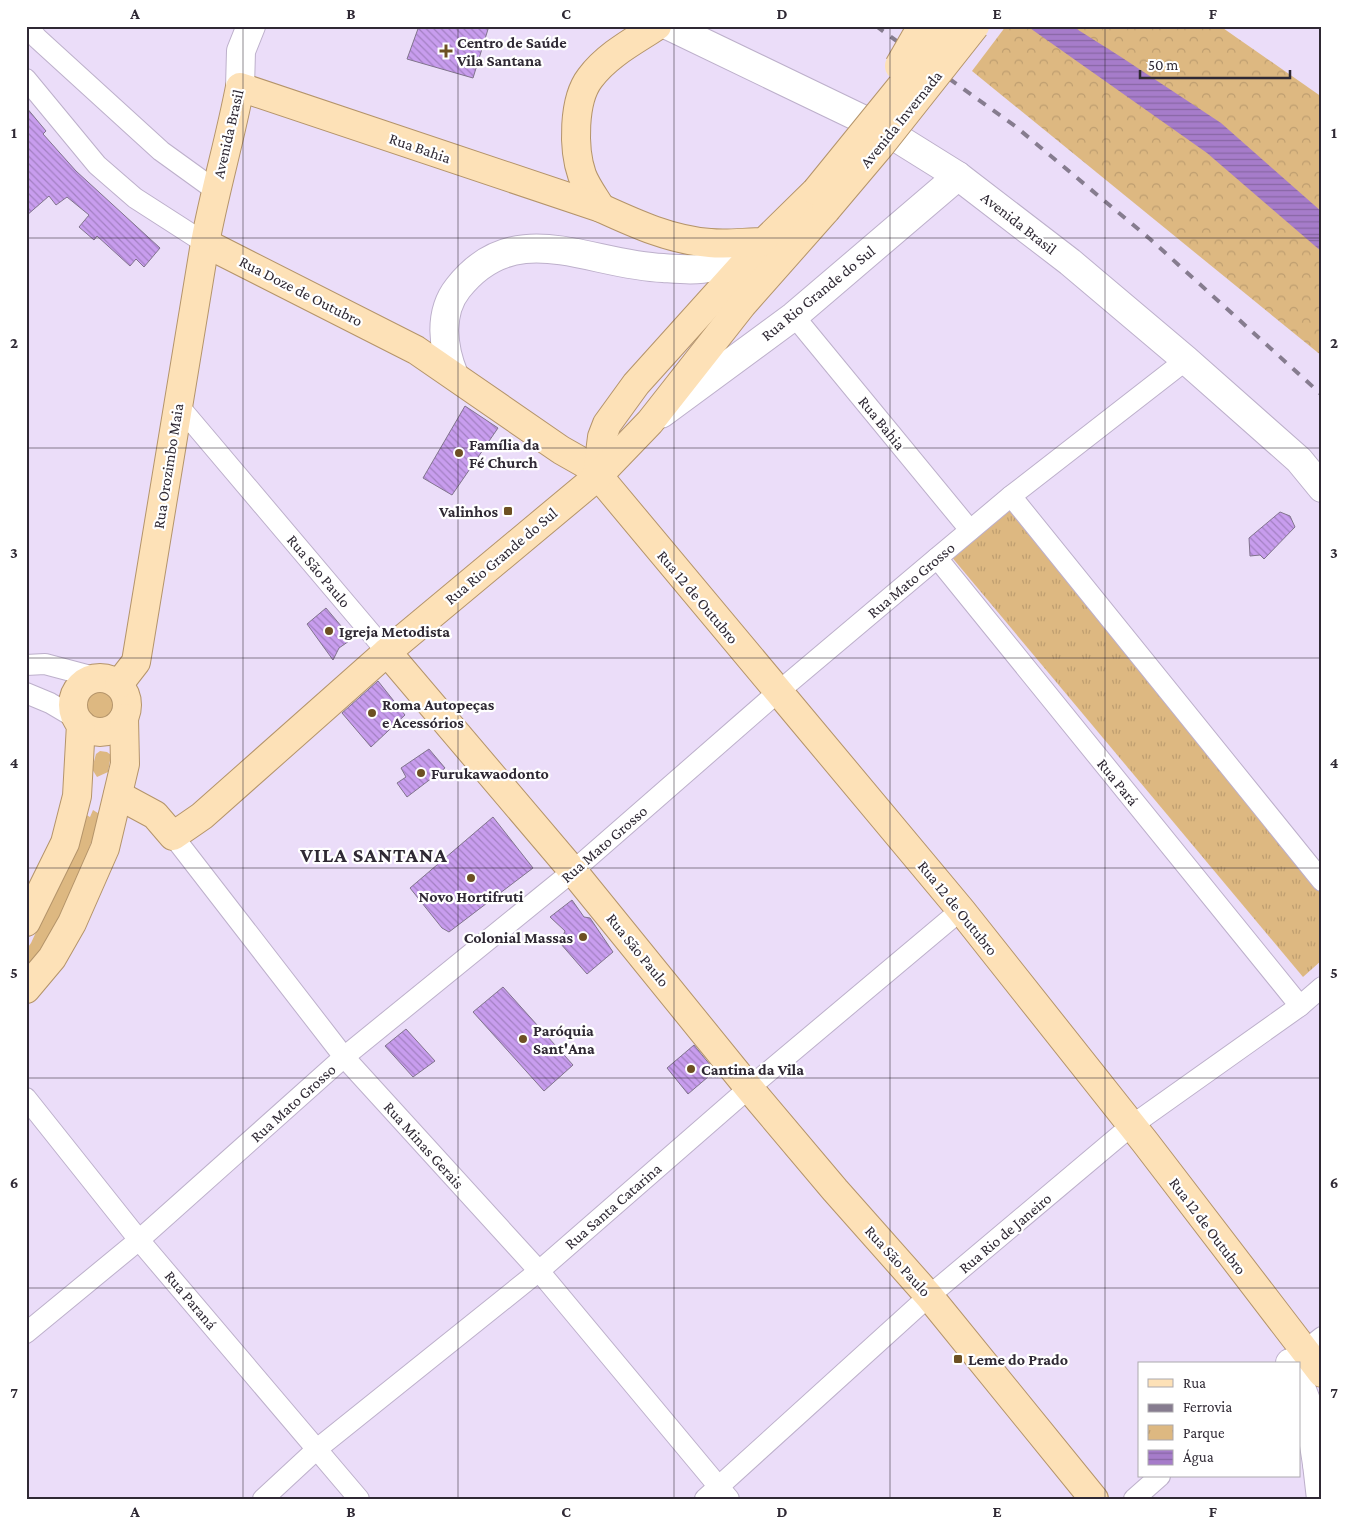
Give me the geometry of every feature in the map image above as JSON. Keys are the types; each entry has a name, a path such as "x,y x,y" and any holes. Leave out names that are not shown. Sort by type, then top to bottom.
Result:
{"main road":[{"name":"Avenida Brasil","path":"205,243 215,190 231,134 240,87 241,51 251,26"},
{"path":"600,208 582,175 576,142 578,109 589,79 617,52 657,26"},
{"name":"Avenida Brasil","path":"669,26 881,128 958,176 1070,262 1186,360 1299,460 1322,488"},
{"path":"597,477 602,437 607,424 636,384 758,248 793,214 818,196 873,105 913,45 922,26"},
{"name":"Avenida Invernada","path":"818,196 950,26"},
{"name":"Avenida Invernada","path":"818,196 880,146 975,26"},
{"name":"Rua Bahia","path":"240,87 600,208 646,228 680,239 758,248"},
{"name":"Rua Rio Grande do Sul","path":"650,422 794,316 958,176"},
{"name":"Rua Rio Grande do Sul","path":"173,836 202,816 387,652 597,477 650,422 742,305 818,196"},
{"name":"Rua Doze de Outubro","path":"205,243 337,308 416,350 561,450 591,467 597,477"},
{"name":"Rua Orozimbo Maia","path":"107,681 136,662 205,243"},
{"path":"454,375 446,356 444,334 446,315 454,293 468,275 485,261 509,251 534,248 660,268 712,267 758,248"},
{"name":"Rua 12 de Outubro","path":"597,477 961,910 1131,1126 1299,1360 1322,1373"},
{"name":"Rua São Paulo","path":"387,652 573,871 749,1088 835,1190 929,1296 1094,1499"},
{"path":"26,922 66,843 77,796 79,722 73,702 75,694 79,686 107,681 127,700 124,718 125,764 105,848 94,877 52,958 26,989"},
{"path":"79,722 91,731 100,732 118,726 124,718"},
{"path":"77,796 118,795"},
{"name":"Rua Minas Gerais","path":"118,795 155,816 173,836"},
{"path":"1300,1365 1320,1458 1321,1499"}],"street":[{"path":"28,26 37,38 161,151 215,190"},
{"name":"Rua Doze de Outubro","path":"26,79 96,165 134,198 205,243"},
{"name":"Rua Bahia","path":"794,316 970,530"},
{"name":"Rua Mato Grosso","path":"26,1333 139,1240 344,1057 573,871 778,692 936,558 1011,496 1186,360"},
{"name":"Rua São Paulo","path":"178,405 387,652"},
{"path":"1011,496 1322,881"},
{"name":"Rua Pará","path":"936,558 1300,1006"},
{"path":"26,665 45,664 107,681"},
{"path":"26,693 50,703 79,722"},
{"name":"Rua Minas Gerais","path":"173,836 344,1057 538,1271 717,1495"},
{"name":"Rua Santa Catarina","path":"263,1499 317,1449 538,1271 749,1088 961,910"},
{"name":"Rua Rio de Janeiro","path":"717,1495 929,1296 1131,1126 1300,1006 1322,987"},
{"name":"Rua Paraná","path":"26,1098 139,1240 360,1499"},
{"path":"1134,1499 1158,1478"}],"green space":[{"path":"1006,26 1220,26 1322,97 1322,356 972,71"},
{"path":"1013,501 1322,888 1322,960 1303,977 950,555"},
{"path":"99,686 106,687 112,691 116,697 116,711 112,717 106,721 99,722 92,721 86,717 82,711 81,704 82,697 86,691 92,687"},
{"path":"100,751 111,755 108,772 97,777 92,769 96,754"},
{"path":"93,810 101,815 69,904 26,975 26,950 70,859 85,814 90,817"}],"water":[{"path":"1027,26 1072,26 1221,123 1322,212 1322,252 1207,153"}],"building":[{"name":"Centro de Saúde Vila Santana","path":"419,26 489,26 473,78 407,59"},
{"path":"26,107 46,131 43,134 76,171 160,248 144,267 136,259 130,266 97,236 94,240 79,227 89,215 67,197 56,205 49,196 26,216"},
{"name":"Família da Fé Church","path":"465,406 498,428 452,495 423,478"},
{"path":"1280,512 1290,516 1295,527 1264,559 1260,555 1250,556 1249,538"},
{"name":"Igreja Metodista","path":"326,608 352,639 339,648 333,660 307,624"},
{"name":"Roma Autopeças e Acessórios","path":"378,681 405,715 371,747 342,713"},
{"name":"Furukawaodonto","path":"429,749 445,768 407,797 397,783 406,777 401,768"},
{"name":"Novo Hortifruti","path":"493,817 533,868 449,932 442,928 410,888"},
{"name":"Colonial Massas","path":"572,900 584,917 590,918 613,952 587,974 560,943 565,931 550,917"},
{"name":"Paróquia Sant'Ana","path":"503,987 573,1065 544,1091 473,1012"},
{"path":"406,1029 435,1061 413,1077 385,1046"},
{"name":"Cantina da Vila","path":"694,1045 715,1071 688,1094 667,1068"}],"railway":[{"path":"876,26 1015,126 1150,239 1322,395"}],"place":[{"name":"Centro de Saúde Vila Santana","path":"446,51"},
{"name":"Família da Fé Church","path":"459,453"},
{"name":"Valinhos","path":"508,511"},
{"name":"Igreja Metodista","path":"329,631"},
{"name":"Roma Autopeças e Acessórios","path":"372,713"},
{"name":"Furukawaodonto","path":"421,773"},
{"name":"Novo Hortifruti","path":"471,878"},
{"name":"Colonial Massas","path":"583,937"},
{"name":"Paróquia Sant'Ana","path":"523,1039"},
{"name":"Cantina da Vila","path":"691,1069"},
{"name":"Leme do Prado","path":"958,1359"}],"district":[{"name":"VILA SANTANA","path":"374,855"}]}
